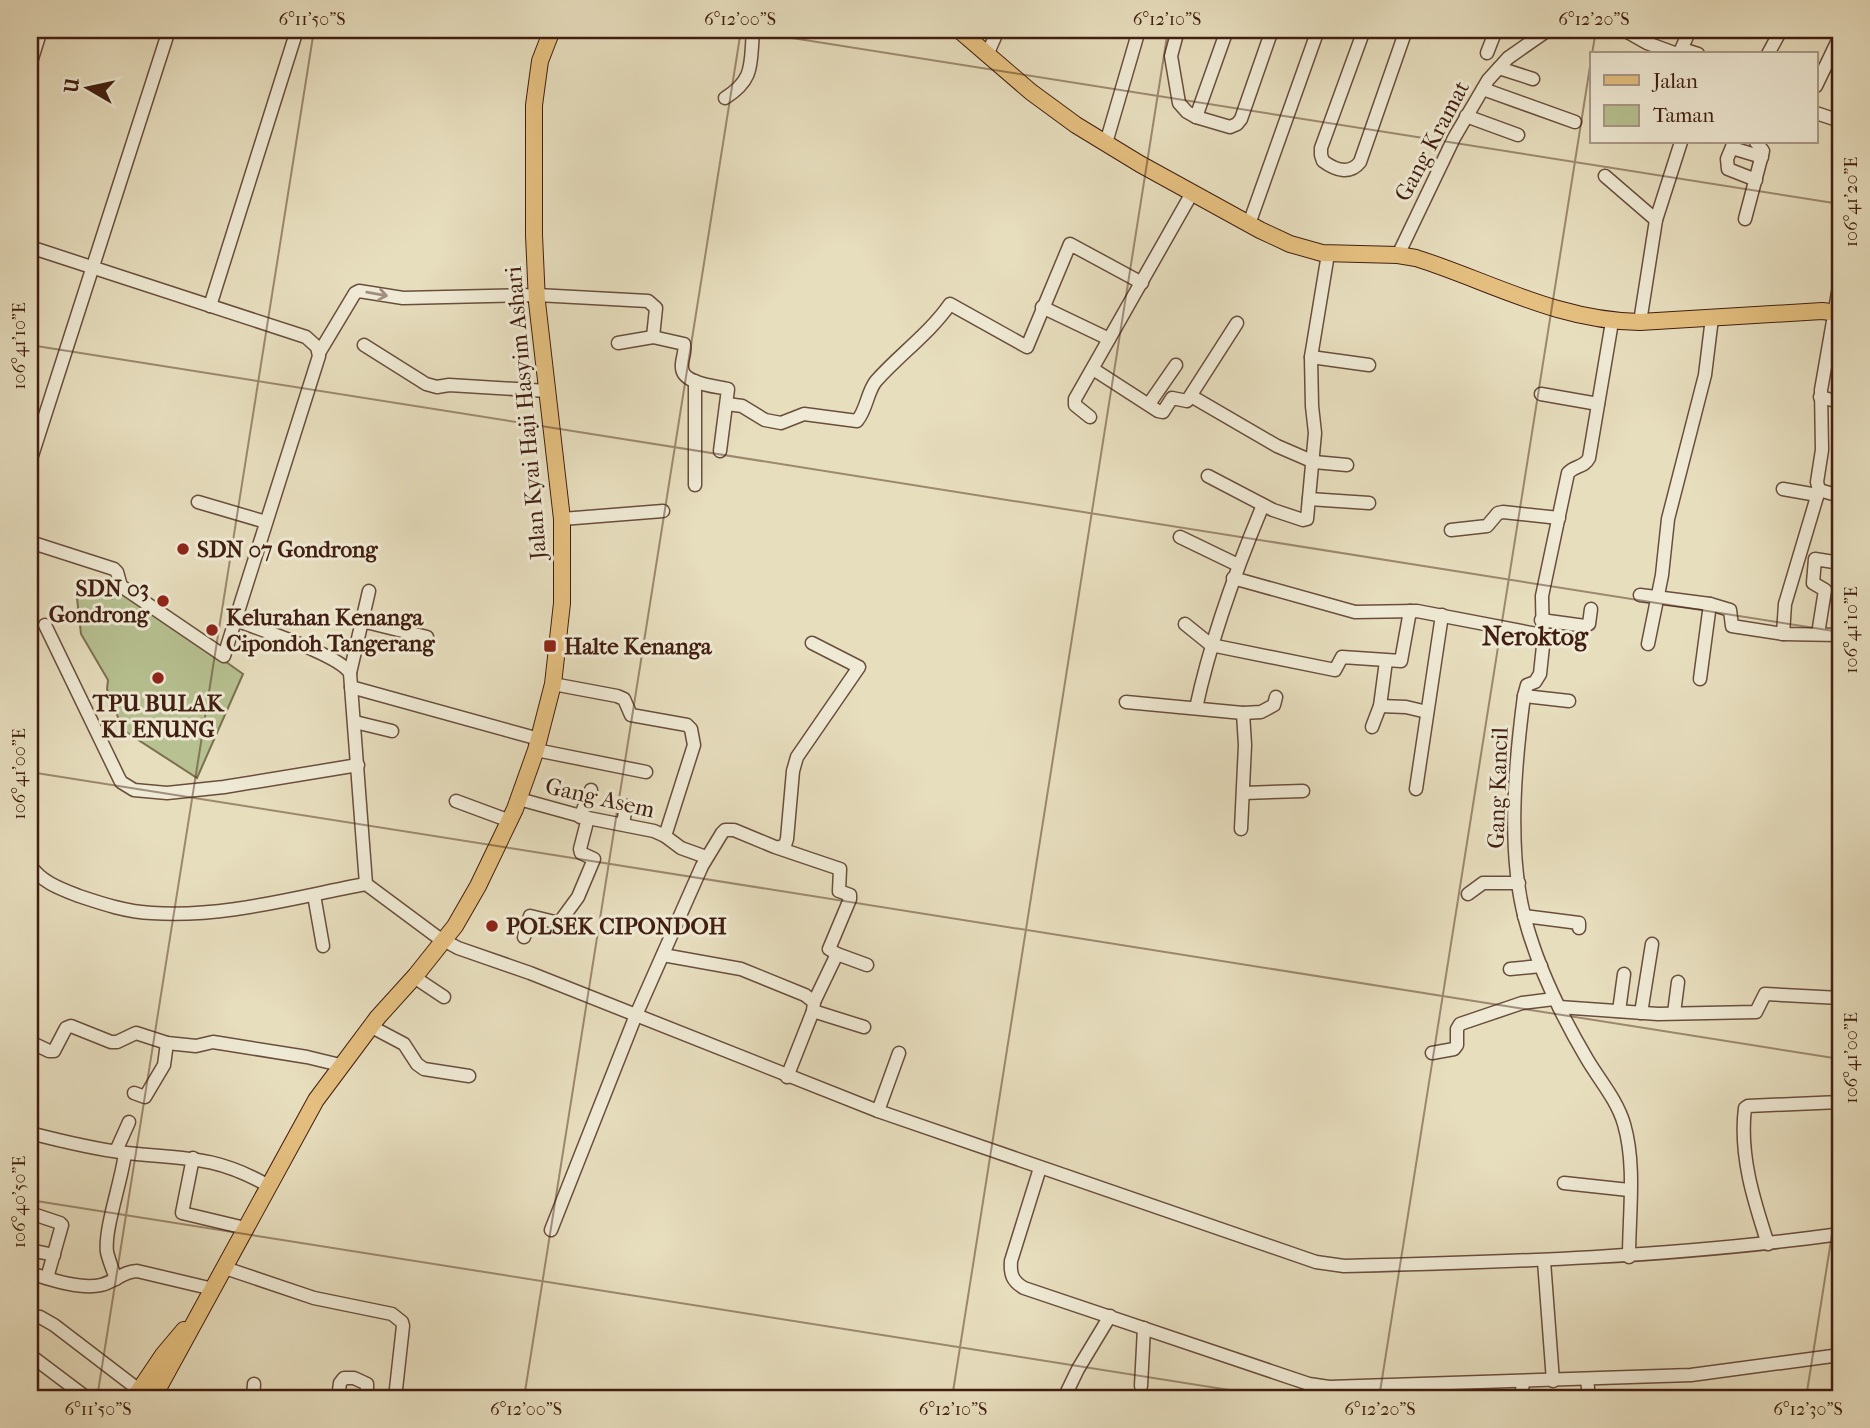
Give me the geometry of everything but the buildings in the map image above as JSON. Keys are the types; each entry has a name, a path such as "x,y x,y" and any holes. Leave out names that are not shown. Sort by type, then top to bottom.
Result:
{"main road":[{"name":"Jalan Kyai Haji Hasyim Ashari","path":"142,1395 180,1353 193,1323 225,1268 267,1185 316,1100 370,1026 444,941 478,886 510,821 538,744 553,684 561,629 562,519 537,295 534,104 540,61 552,30"},
{"path":"959,30 1031,92 1105,144 1250,225 1290,244 1328,254 1398,255 1432,263 1532,303 1573,315 1612,322 1640,323 1838,313"}],"street":[{"path":"30,65 41,30"},
{"path":"30,461 169,30"},
{"path":"210,306 297,30"},
{"path":"722,30 752,32 750,75 735,92 725,98"},
{"path":"988,55 998,30"},
{"path":"1105,144 1139,30"},
{"path":"1178,30 1172,47 1171,65 1179,103 1196,117 1223,127 1237,124 1272,30"},
{"path":"1196,117 1227,30"},
{"path":"1250,225 1318,30"},
{"path":"1364,30 1321,148 1324,161 1349,171 1356,168 1360,162 1406,30"},
{"path":"1488,53 1496,30"},
{"name":"Gang Kramat","path":"1398,255 1466,116 1483,89 1508,58 1548,30"},
{"path":"1624,30 1647,43 1679,52 1690,30"},
{"path":"1769,52 1781,30"},
{"path":"1818,83 1835,57 1840,36"},
{"path":"1499,68 1533,79"},
{"path":"1483,89 1575,122"},
{"path":"1818,114 1840,121"},
{"path":"1466,116 1518,135"},
{"path":"1640,323 1656,220 1680,144"},
{"path":"1745,219 1762,157 1763,151 1758,144"},
{"path":"1756,180 1728,169 1727,159 1733,145 1762,157"},
{"path":"1605,176 1656,220"},
{"path":"1090,417 1076,405 1075,399 1192,193"},
{"path":"727,404 742,406 765,420 781,423 804,414 857,421 863,414 874,384 930,329 950,304 1027,347 1070,244 1142,282"},
{"path":"30,247 306,337 319,352"},
{"path":"1208,476 1263,505 1303,520 1307,519 1314,462 1315,421 1311,395 1311,357 1328,254"},
{"path":"1783,634 1785,604 1818,493 1822,444 1820,397 1838,313 1840,281"},
{"path":"30,542 114,569 121,586 224,656 319,352 355,293 359,291 403,298 537,295 648,301 656,308 653,337"},
{"path":"1042,307 1110,339"},
{"path":"1648,644 1662,575 1668,519 1705,375 1712,318"},
{"name":"Gang Kancil","path":"1612,322 1589,458 1583,466 1568,473 1542,596 1540,674 1535,682 1527,685 1524,696 1515,797 1519,883 1524,916 1557,1003 1623,1121 1630,1160 1629,1256"},
{"path":"1093,369 1163,412 1172,398 1186,401 1191,396 1237,323"},
{"path":"618,343 653,337 684,344 682,369 685,376 728,389 720,452"},
{"path":"364,345 426,384 437,387 547,391"},
{"path":"1311,357 1369,365"},
{"path":"1149,404 1176,365"},
{"path":"695,381 695,481"},
{"path":"1541,394 1598,404"},
{"path":"1191,396 1277,446 1314,462 1347,465"},
{"path":"1820,397 1840,402"},
{"path":"1783,489 1840,496"},
{"path":"1310,499 1369,503"},
{"path":"198,502 266,522"},
{"path":"1196,708 1211,645 1233,578 1263,505"},
{"path":"562,519 663,511"},
{"path":"1451,530 1487,526 1494,517 1503,512 1559,518"},
{"path":"1180,537 1238,565"},
{"path":"1818,635 1825,590 1813,583 1815,559 1840,563"},
{"path":"1233,578 1355,612 1410,611 1542,635"},
{"path":"366,884 351,680 369,590"},
{"path":"1640,595 1710,604 1730,610 1732,626 1783,634 1840,635"},
{"path":"1700,679 1710,604"},
{"path":"1541,620 1586,626 1589,624 1591,609"},
{"path":"1185,624 1211,645 1335,670 1342,657 1401,661 1410,611"},
{"path":"1416,789 1442,615"},
{"path":"236,620 339,663 351,680 538,744 646,772"},
{"path":"362,621 427,637"},
{"path":"45,625 118,776 127,787 146,792 198,791 358,765"},
{"path":"780,847 785,845 787,839 793,771 797,757 859,667 812,643"},
{"path":"1373,727 1380,706 1386,661"},
{"path":"553,684 617,696 624,699 631,715 687,725 691,729 694,745 665,836"},
{"path":"1524,696 1569,701"},
{"path":"1126,702 1242,713 1261,712 1274,705 1276,697"},
{"path":"1380,706 1406,707 1427,712"},
{"path":"1241,829 1245,745 1242,713"},
{"path":"355,722 392,731"},
{"path":"524,937 530,916 559,923 578,897 594,859 581,853 580,849 591,790"},
{"path":"1244,793 1303,791"},
{"name":"Gang Asem","path":"519,799 665,836 674,845 706,857"},
{"path":"456,801 510,821"},
{"path":"624,824 626,806"},
{"path":"551,1230 636,1016 706,857 722,833 729,829 840,869 839,891 850,895 850,899 829,950 867,965"},
{"path":"30,865 47,882 64,891 99,903 150,914 248,908 366,884 444,941 787,1077 1040,1168 1300,1257 1331,1265 1544,1261 1629,1256 1768,1244 1840,1234"},
{"path":"1468,894 1483,883 1519,883"},
{"path":"314,895 323,946"},
{"path":"1524,916 1578,923 1579,928"},
{"path":"1641,1013 1652,944"},
{"path":"787,1077 837,954"},
{"path":"663,955 741,969 805,995 814,1007 864,1027"},
{"path":"1510,969 1541,966"},
{"path":"1619,1011 1624,974"},
{"path":"414,977 444,997"},
{"path":"1674,1013 1678,982"},
{"path":"1433,1053 1454,1049 1460,1024 1522,1003 1557,1003 1641,1013 1756,1013 1765,995 1840,998"},
{"path":"30,1042 54,1051 66,1028 71,1026 111,1042 136,1032 167,1044 196,1046 213,1042 340,1065"},
{"path":"370,1026 404,1044 417,1064 424,1069 469,1076"},
{"path":"134,1093 145,1097 163,1065 167,1044"},
{"path":"878,1111 899,1053"},
{"path":"1768,1244 1756,1209 1746,1163 1745,1108 1787,1103 1840,1102"},
{"path":"116,1279 107,1251 107,1238 122,1177 121,1152 129,1122"},
{"path":"30,1133 121,1152 193,1158 232,1167 267,1185"},
{"path":"193,1158 182,1213 246,1228"},
{"path":"1040,1168 1011,1261 1011,1276 1016,1283 1230,1359 1318,1386 1691,1375 1840,1355"},
{"path":"1564,1183 1629,1190"},
{"path":"30,1213 62,1224 47,1278"},
{"path":"30,1250 54,1255"},
{"path":"1544,1261 1553,1381"},
{"path":"225,1268 304,1295 391,1314 398,1318 403,1326 395,1398"},
{"path":"30,1273 77,1284 100,1286 128,1272 137,1271 213,1289"},
{"path":"30,1316 40,1317 54,1325 142,1395"},
{"path":"1065,1398 1078,1369 1110,1316"},
{"path":"1141,1386 1144,1328"},
{"path":"30,1355 87,1398"},
{"path":"338,1398 340,1383 344,1378 354,1378 367,1384 367,1398"},
{"path":"1587,1379 1588,1398"},
{"path":"1521,1398 1523,1382"},
{"path":"253,1398 254,1384"}],"green space":[{"name":"TPU BULAK KI ENUNG","path":"123,588 243,674 197,778 123,730 107,689 108,680 81,634 76,589 112,599"}],"place":[{"name":"SDN 07 Gondrong","path":"183,549"},
{"name":"SDN 03 Gondrong","path":"163,601"},
{"name":"Kelurahan Kenanga Cipondoh Tangerang","path":"212,630"},
{"name":"Halte Kenanga","path":"550,646"},
{"name":"TPU BULAK KI ENUNG","path":"158,678"},
{"name":"POLSEK CIPONDOH","path":"492,926"}],"district":[{"name":"Neroktog","path":"1535,636"}]}
